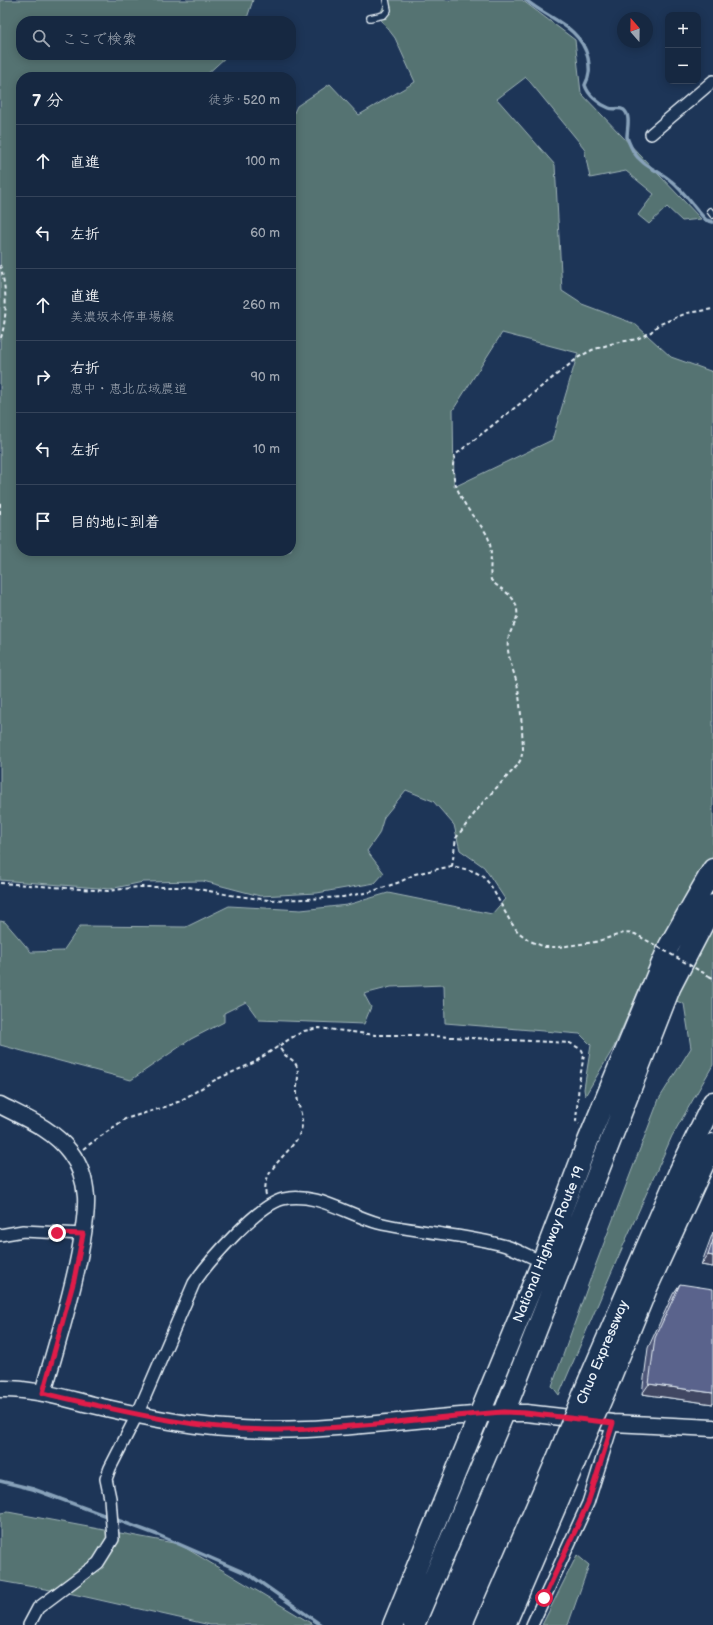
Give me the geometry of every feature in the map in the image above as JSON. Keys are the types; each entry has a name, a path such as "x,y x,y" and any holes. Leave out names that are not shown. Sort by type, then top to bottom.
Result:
{"highway":[{"name":"National Highway Route 19","path":"393,1625 542,1262 594,1128 669,946 713,869"},
{"name":"National Highway Route 19","path":"414,1625 504,1412 670,988 713,905"},
{"name":"Chuo Expressway","path":"505,1625 565,1463 597,1385 679,1172 713,1102"},
{"name":"Chuo Expressway","path":"597,1385 647,1288 713,1144"},
{"name":"Chuo Expressway","path":"485,1625 565,1463"}],"street":[{"path":"651,134 713,81"},
{"path":"0,1105 25,1117 52,1134 72,1156 82,1175 85,1186 86,1209 83,1234 74,1280 43,1393"},
{"path":"29,1625 38,1608 98,1563 113,1539 111,1510 106,1479 137,1415 194,1283 203,1270 249,1221 271,1203 291,1197 319,1201 376,1222 507,1246 542,1262"},
{"path":"0,1235 23,1231 83,1234"},
{"path":"0,1389 43,1393 137,1415 204,1426 278,1430 316,1429 504,1412 526,1413 613,1423 713,1428"},
{"path":"532,1625 588,1503 613,1423"}],"lane":[{"path":"370,18 384,15 388,10 386,0"}],"path":[{"path":"0,265 5,282 4,318 0,341"},
{"path":"452,866 456,838 484,801 517,766 521,759 523,749 518,688 509,653 508,639 518,616 516,604 509,594 495,585 491,580 490,572 492,551 489,540 486,531 471,514 463,501 456,484 452,471 452,462 455,455 579,357 592,350 614,343 637,339 651,332 658,325 687,313 713,309"},
{"path":"0,503 0,517"},
{"path":"0,883 108,891 138,887 188,887 230,895 269,900 306,899 343,897 370,892 400,882 416,874 452,866 473,871 482,876 491,886 510,921 518,932 530,941 545,947 559,947 595,942 624,933 635,934 713,978"},
{"path":"72,1156 124,1119 180,1101 215,1080 253,1063 304,1031 319,1028 376,1035 412,1035 570,1043 582,1050 584,1055 579,1083 576,1120 580,1124 594,1128"},
{"path":"271,1203 266,1195 265,1187 271,1170 301,1131 302,1122 297,1095 298,1069 292,1059 284,1054 278,1046"}],"green space":[{"path":"0,0 253,0 248,16 16,16 16,60 223,60 209,72 16,72 16,556 296,556 296,108 330,84 359,115 415,82 395,38 379,17 386,0 522,0 575,40 581,93 701,219 682,221 667,207 649,224 638,215 654,194 626,171 590,178 584,148 526,77 497,99 555,165 562,291 582,304 635,324 671,357 713,372 713,1065 672,1136 559,1395 552,1386 591,1277 659,1099 691,1048 684,1004 640,987 614,1047 585,1096 584,1089 591,1045 580,1034 445,1023 444,985 391,987 364,994 371,1007 364,1024 259,1020 246,1002 224,1013 224,1022 191,1039 131,1080 0,1045 0,921 5,922 31,952 63,951 80,926 186,927 229,906 301,910 347,905 388,893 492,914 505,899 484,867 460,850 454,825 433,801 406,790 384,817 379,834 367,851 384,873 375,883 317,893 260,896 203,881 143,882 110,889 0,880","holes":["502,333 578,353 552,440 454,487 453,410"]},
{"path":"8,1512 179,1544 314,1625 210,1625 73,1594 0,1581 0,1513"},
{"path":"577,1555 589,1565 568,1625 542,1625"}],"building":[{"path":"713,1240 713,1256 708,1255"},
{"path":"680,1284 713,1289 713,1393 649,1384 655,1338"}],"waterway":[{"path":"526,0 563,24 578,38 584,47 589,62 589,75 585,85 586,89 591,96 601,104 611,109 624,110 628,119 627,137 633,151 637,156 671,181 681,190 706,220 713,222"},
{"path":"0,1481 33,1489 158,1535 250,1575 321,1625"}],"route":[{"path":"57,1233 83,1234 74,1280 43,1393 137,1415 204,1426 236,1429 316,1429 504,1412 526,1413 613,1423 588,1503 544,1598"}]}
